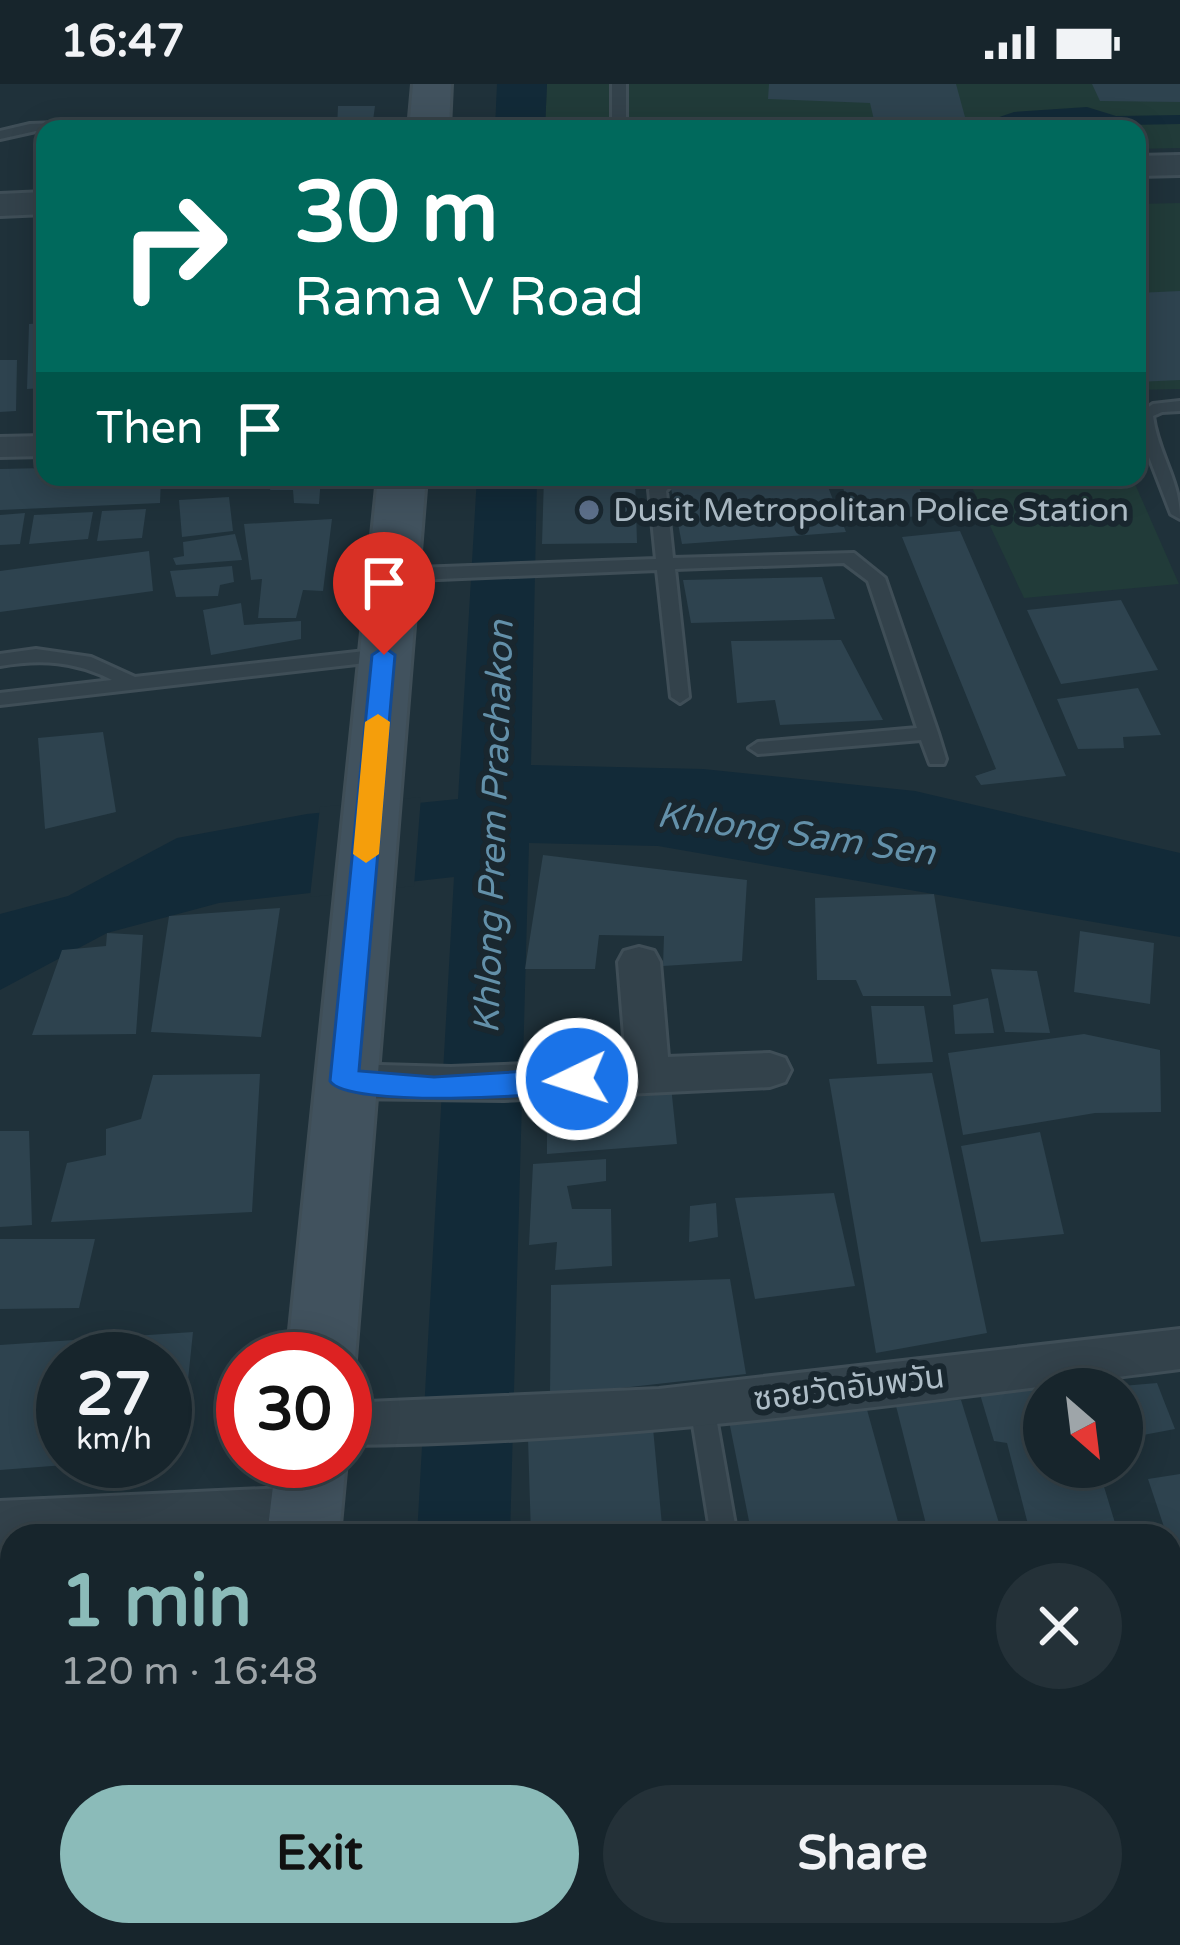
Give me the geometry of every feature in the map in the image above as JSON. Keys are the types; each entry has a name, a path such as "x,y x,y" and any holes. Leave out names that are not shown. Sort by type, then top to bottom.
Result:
{"main road":[{"path":"430,120 432,84"},
{"path":"323,1332 401,486"}],"street":[{"path":"1146,166 1180,165"},
{"path":"0,205 36,203"},
{"path":"0,447 36,446"},
{"path":"639,962 648,1072"},
{"path":"346,1067 434,1088 648,1072 770,1070"},
{"name":"ซอยวัดอัมพวัน","path":"372,1424 518,1423 702,1406 1180,1349"},
{"path":"0,1524 307,1502"}],"lane":[{"path":"619,84 619,120"},
{"path":"0,135 36,128"},
{"path":"1146,414 1180,406"},
{"path":"1146,422 1180,514"},
{"path":"661,486 656,490 662,565 680,697"},
{"path":"391,575 848,557 864,566 886,602 937,759"},
{"path":"0,660 73,656 102,664 133,684"},
{"path":"0,699 383,666"},
{"path":"758,748 929,733"},
{"path":"702,1406 722,1524"}],"green space":[{"path":"547,84 1180,84 1180,148 1146,149 1146,120 545,120"},
{"path":"1180,203 1180,389 1146,390 1146,204"},
{"path":"971,486 1136,486 1179,584 1024,598"}],"water":[{"path":"497,84 547,84 545,120 495,120"},
{"path":"1087,107 1116,116 1180,115 1180,124 991,120 1014,112"},
{"path":"476,486 537,486 531,765 703,769 915,791 1180,853 1180,937 658,846 529,843 510,1524 418,1524 454,877 219,903 107,933 0,990 0,914 68,896 177,838 307,814 458,799"}],"pier":[{"path":"421,797 414,886 310,897 320,807"}],"building":[{"path":"769,84 956,84 965,117 874,120 870,103 768,99"},
{"path":"1092,84 1180,84 1180,102 1100,101"},
{"path":"338,106 375,106 373,120 337,120"},
{"path":"1180,291 1180,380 1146,382 1146,293"},
{"path":"29,324 36,324 36,388 27,389"},
{"path":"0,360 17,360 16,411 0,412"},
{"path":"36,468 36,486 161,486 160,503 0,510 0,469"},
{"path":"271,486 320,486 319,504 294,503 293,490 270,490"},
{"name":"Dusit Metropolitan Police Station","path":"544,486 635,486 637,543 542,544"},
{"path":"828,486 846,532 682,544 671,488"},
{"path":"843,486 919,486 930,515 853,522"},
{"path":"229,497 233,531 182,537 179,500"},
{"path":"146,509 142,538 97,541 102,511"},
{"path":"93,512 88,539 29,544 34,515"},
{"path":"25,513 20,544 0,545 0,515"},
{"path":"332,519 323,591 303,590 296,618 258,618 262,579 251,580 244,524"},
{"path":"960,531 1066,776 981,785 975,776 996,769 902,537"},
{"path":"235,534 242,560 176,565 173,558 184,556 183,542"},
{"path":"149,551 153,591 0,612 0,571"},
{"path":"232,566 234,582 220,585 218,596 176,597 170,571"},
{"path":"822,577 835,619 691,623 683,580"},
{"path":"1121,600 1158,670 1061,684 1027,610"},
{"path":"241,603 244,625 301,621 301,639 211,655 203,610"},
{"path":"841,640 883,720 780,725 775,700 737,703 731,641"},
{"path":"1138,688 1161,735 1123,737 1124,748 1078,749 1057,699"},
{"path":"103,732 116,812 45,829 38,738"},
{"path":"543,855 747,880 742,961 663,966 664,936 599,935 595,969 525,969"},
{"path":"934,894 951,996 863,996 856,980 817,980 815,898"},
{"path":"280,908 261,1037 151,1032 169,916"},
{"path":"1080,931 1154,943 1150,1004 1074,992"},
{"path":"107,933 143,935 136,1034 32,1035 62,950 106,946"},
{"path":"991,969 1037,971 1050,1033 1005,1032"},
{"path":"988,998 994,1033 955,1034 953,1005"},
{"path":"871,1006 924,1006 933,1062 877,1064"},
{"path":"1084,1034 1160,1050 1161,1112 1095,1113 963,1135 948,1053"},
{"path":"932,1073 987,1333 876,1353 829,1079"},
{"path":"260,1074 252,1212 51,1222 67,1163 106,1155 106,1129 141,1119 153,1075"},
{"path":"671,1086 677,1144 547,1154 547,1094"},
{"path":"0,1131 29,1131 32,1225 0,1227"},
{"path":"1040,1132 1064,1234 981,1242 961,1146"},
{"path":"606,1159 606,1181 567,1186 572,1209 611,1209 612,1266 555,1270 557,1242 529,1245 533,1164"},
{"path":"834,1193 855,1286 755,1299 735,1198"},
{"path":"716,1203 718,1237 689,1242 690,1206"},
{"path":"0,1239 95,1239 79,1308 0,1309"},
{"path":"730,1279 746,1374 550,1396 551,1285"},
{"path":"36,1343 36,1467 0,1470 0,1345"},
{"path":"1157,1383 1175,1429 1143,1435 1143,1384"},
{"path":"1023,1388 1023,1488 1104,1488 1115,1524 1028,1524 1007,1443 994,1441 979,1391"},
{"path":"961,1400 999,1524 926,1524 895,1402"},
{"path":"866,1406 899,1524 750,1524 729,1421"},
{"path":"653,1428 662,1524 531,1524 528,1438"},
{"path":"1180,1474 1180,1524 1163,1524 1148,1479"}],"slow traffic":[{"path":"366,854 378,722"}],"place":[{"name":"Dusit Metropolitan Police Station","path":"589,510"}],"route":[{"path":"384,655 344,1081 434,1088 577,1079"}],"water label":[{"name":"Khlong Prem Prachakon","path":"494,827"},
{"name":"Khlong Sam Sen","path":"796,834"}]}
